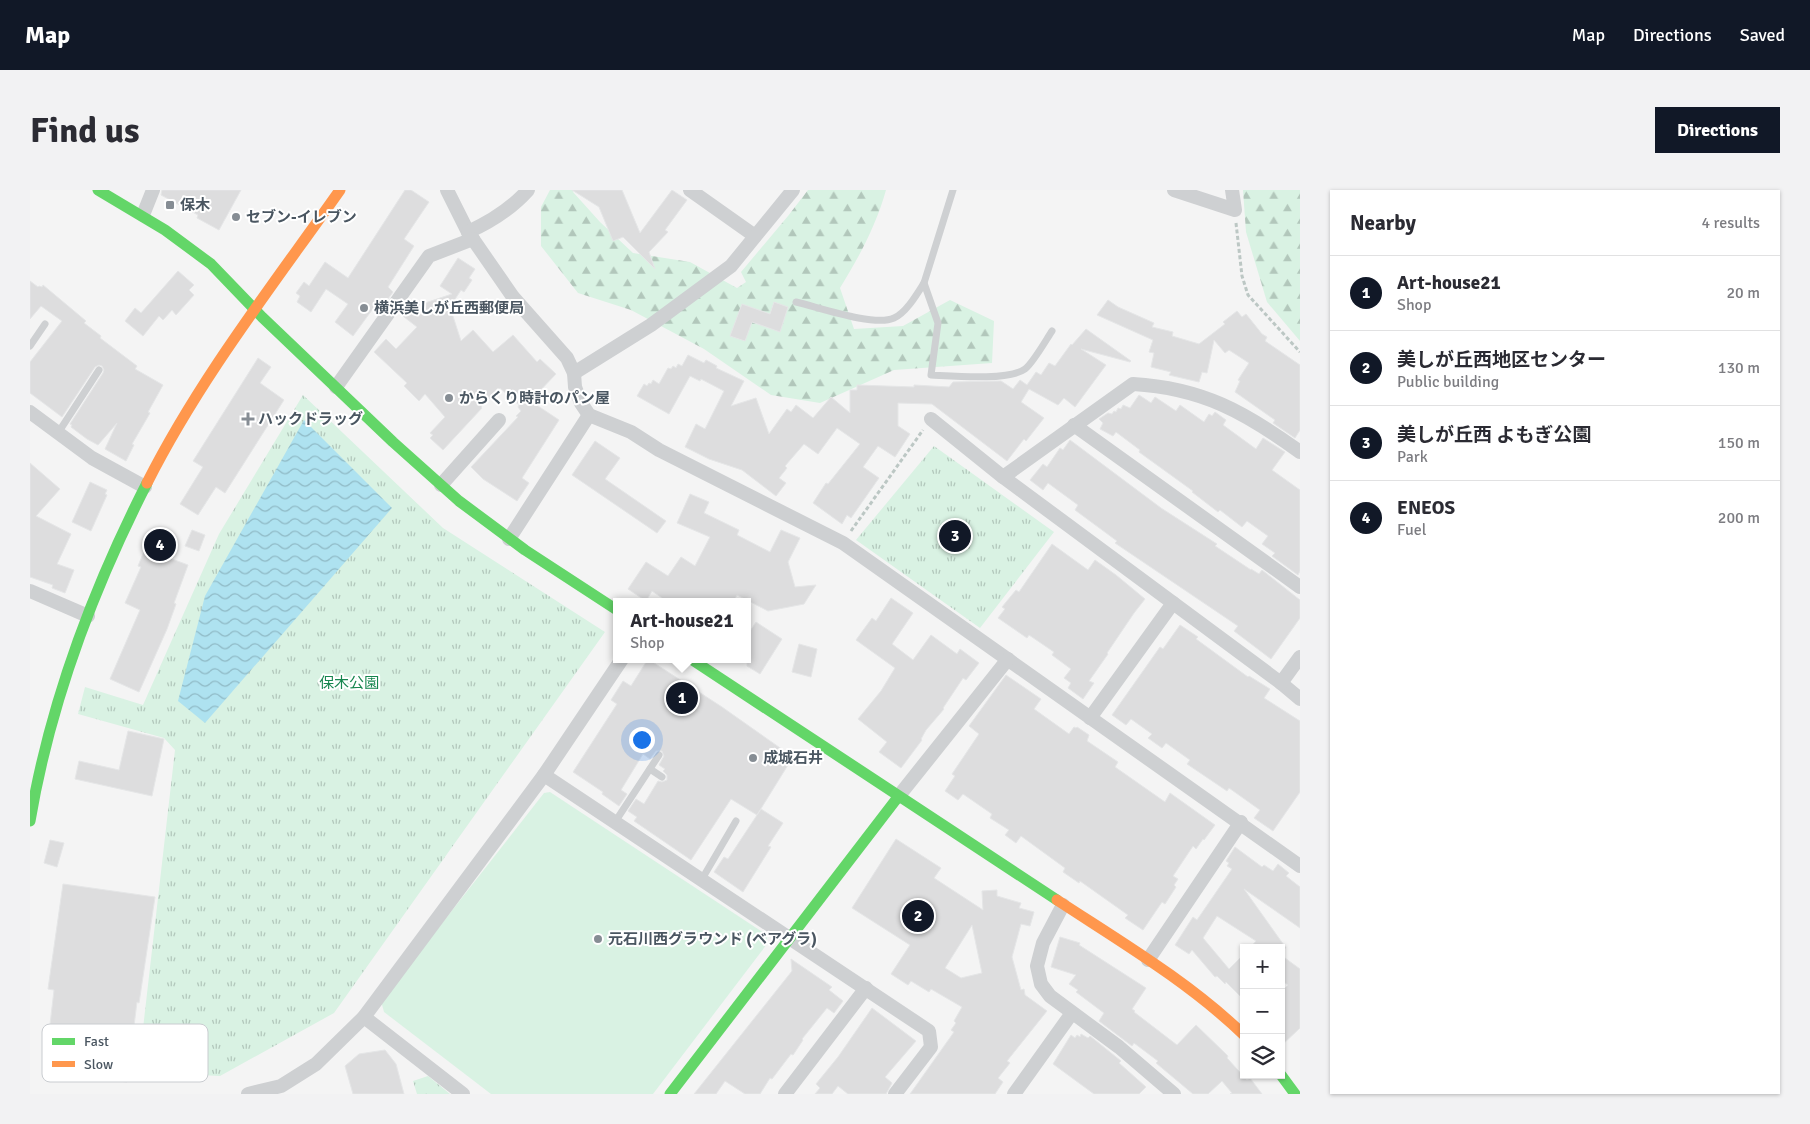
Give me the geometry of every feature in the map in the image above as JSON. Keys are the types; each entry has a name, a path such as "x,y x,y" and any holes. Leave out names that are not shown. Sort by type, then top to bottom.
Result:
{"street":[{"path":"98,190 144,215 205,258 255,310 441,485 468,508 509,538 613,607"},
{"path":"144,215 153,190"},
{"path":"30,821 36,779 58,696 115,549 145,487 189,409 255,310 340,190"},
{"path":"447,190 471,236 513,297 567,358 574,373 575,387 580,403 589,415 631,432 659,450 843,543 1090,718 1241,822 1300,866"},
{"path":"336,387 429,256 471,236 520,199 528,190"},
{"path":"690,190 755,236"},
{"path":"574,373 651,325 731,266 793,190"},
{"path":"1174,190 1235,210 1232,190"},
{"path":"1003,477 1133,384 1157,385 1216,401 1259,423 1300,452"},
{"path":"30,412 92,458 145,487"},
{"path":"509,538 589,415"},
{"path":"441,485 499,420"},
{"path":"931,420 1003,477 1300,699"},
{"path":"1074,425 1300,587"},
{"path":"30,591 88,616"},
{"path":"1090,718 1172,603"},
{"path":"1281,683 1300,657"},
{"path":"670,1094 791,939 898,797 1008,659"},
{"path":"248,1094 281,1086 316,1064 364,1017 544,775 619,663"},
{"path":"697,663 1148,960 1222,1014 1243,1034"},
{"path":"544,775 929,1031 931,1047 895,1094"},
{"path":"1148,960 1241,822"},
{"path":"1063,905 1043,943 1037,966 1041,984 1050,996 1119,1047 1174,1094"},
{"path":"785,1094 866,988"},
{"path":"1019,1092 1072,1013"},
{"path":"364,1017 463,1094"},
{"path":"1284,1079 1295,1094"}],"lane":[{"path":"796,302 858,318 879,320 894,318 912,302 924,283 953,190"},
{"path":"924,283 938,323 931,375 995,376 1015,374 1026,369 1052,331"},
{"path":"30,346 45,324"},
{"path":"58,433 99,370"},
{"path":"615,822 659,755"},
{"path":"650,769 662,777"},
{"path":"702,879 736,821"}],"path":[{"path":"1235,210 1242,276 1248,295 1300,352"},
{"path":"843,543 931,420"}],"green space":[{"path":"550,190 574,190 573,192 600,222 633,253 690,262 737,288 746,282 741,272 808,190 886,190 866,241 840,288 854,329 903,326 950,300 994,321 992,363 894,370 820,403 771,395 704,349 631,310 578,293 541,246 541,207"},
{"path":"1243,190 1300,190 1300,341 1267,302 1246,232"},
{"name":"保木公園","path":"303,395 443,528 605,632 334,1013 220,1076 208,1075 208,1024 144,1024 175,750 164,738 78,714 85,687 143,705 219,534"},
{"path":"934,446 1054,532 980,628 856,540"},
{"name":"元石川西グラウンド (ベアグラ)","path":"550,792 767,935 767,944 653,1094 491,1094 384,1012 381,1001 544,793"},
{"path":"428,1076 450,1094 417,1094 413,1081"}],"water":[{"path":"304,420 392,508 205,723 178,701 205,596"}],"building":[{"path":"162,190 241,190 219,230 197,218 198,215 161,195"},
{"path":"405,190 411,190 429,202 404,239 414,246 388,287 393,292 385,303 380,299 353,336 335,322 348,304 326,289 311,312 297,302 300,296 296,293 304,282 309,286 325,262 348,278"},
{"path":"572,190 622,190 640,233 672,190 687,200 665,230 668,232 649,252 655,269 623,237 613,241 599,207"},
{"path":"458,258 475,269 469,278 472,280 464,292 461,290 450,307 461,341 473,330 493,352 513,335 537,362 540,359 556,374 534,397 540,403 538,406 559,420 522,478 529,483 517,501 483,479 471,467 518,417 516,416 521,411 518,407 519,405 500,388 443,450 430,438 433,435 430,433 445,417 425,394 419,401 404,386 407,383 374,352 386,339 396,349 417,327 399,313 407,302 413,307 452,294 440,286"},
{"path":"178,271 194,285 189,290 194,295 176,315 172,310 163,320 159,316 143,336 125,321 135,308 141,313"},
{"path":"30,281 38,287 43,285 86,321 84,323 101,336 100,338 137,366 135,369 163,385 148,412 150,413 132,444 134,445 126,461 105,449 117,423 98,445 71,427 72,425 70,424 103,373 102,366 95,367 62,417 30,393 30,362 62,321 41,306 30,319"},
{"path":"1108,300 1118,307 1154,323 1152,327 1173,332 1172,336 1199,344 1225,324 1223,322 1237,311 1242,317 1246,314 1262,334 1267,337 1265,341 1300,365 1300,430 1295,438 1273,423 1275,420 1235,392 1240,381 1238,380 1249,363 1229,350 1225,353 1214,340 1207,373 1202,372 1199,382 1169,375 1171,372 1151,367 1154,353 1149,352 1153,340 1097,315"},
{"path":"774,302 788,307 780,332 752,322 745,341 730,336 742,304 770,314"},
{"path":"1086,329 1131,361 1081,349 1106,365 1075,407 1064,398 1058,405 1029,389 1021,402 1044,418 1007,461 932,404 898,403 898,426 910,434 895,457 878,446 863,467 879,478 851,518 847,515 842,524 813,503 826,483 828,484 860,444 837,428 818,454 804,444 785,466 787,468 779,478 786,483 776,496 742,470 709,459 685,447 696,424 705,429 724,391 701,379 700,381 690,376 669,414 637,396 644,384 647,386 653,380 659,384 668,368 671,369 673,366 676,368 678,364 682,366 688,355 704,363 706,360 717,366 716,368 744,381 731,406 756,398 769,434 787,409 791,412 796,405 813,418 831,397 850,413 850,390 857,390 857,385 949,387 953,382 1001,381 1013,389 1020,380 1027,385 1036,372 1041,375 1049,363 1055,366 1071,344"},
{"path":"258,358 271,367 260,383 284,400 225,493 216,487 198,515 180,504 203,467 193,461"},
{"path":"1139,395 1151,403 1155,397 1176,411 1180,405 1204,422 1209,414 1212,416 1215,412 1226,420 1223,425 1256,449 1263,438 1285,452 1272,470 1300,490 1300,571 1298,575 1272,556 1275,553 1262,544 1268,536 1247,521 1242,527 1220,510 1218,512 1193,491 1139,452 1140,450 1116,432 1113,436 1100,429 1103,423 1099,419 1108,413 1116,412 1123,405 1130,408"},
{"path":"1070,440 1161,508 1217,544 1215,546 1251,570 1259,574 1262,570 1300,600 1300,618 1271,659 1234,631 1238,626 1115,543 1117,541 1075,510 1078,505 1048,483 1043,490 1030,480 1043,464 1047,467 1060,448 1063,450"},
{"path":"595,441 620,458 605,479 666,521 657,533 572,475"},
{"path":"30,463 60,489 36,516 71,534 57,564 74,570 65,593 52,588 53,585 30,577"},
{"path":"90,482 107,490 105,494 107,495 91,531 72,522"},
{"path":"690,494 709,502 704,513 739,530 737,535 770,552 781,530 800,538 788,562 795,587 816,585 804,604 768,611 751,602 751,598 743,598 737,595 735,598 662,598 652,591 648,598 642,598 628,589 646,562 668,576 681,557 695,566 710,537 677,523"},
{"path":"192,530 205,535 199,551 185,546"},
{"path":"1052,544 1088,570 1095,560 1145,599 1089,681 1094,683 1083,699 1068,688 1071,683 1064,678 1071,669 1052,655 1054,652 1029,635 1027,638 998,618 1005,609 1002,607 1016,590 1019,592"},
{"path":"145,549 188,565 167,629 139,692 110,679 140,610 125,603 141,567 138,566"},
{"path":"891,598 913,613 892,644 913,660 931,635 957,654 960,649 979,663 966,680 963,678 944,709 926,730 922,740 901,768 879,752 887,742 858,719 881,691 895,668 856,640 872,618 876,621"},
{"path":"756,622 782,639 760,674 747,666 747,663 751,663 751,630"},
{"path":"1180,625 1248,677 1270,689 1264,698 1300,721 1300,792 1273,831 1254,818 1260,810 1229,788 1227,791 1187,764 1190,760 1166,743 1162,748 1148,738 1152,734 1131,719 1126,725 1112,715 1160,647 1163,649"},
{"path":"799,644 817,649 811,677 792,672"},
{"path":"645,663 654,663 722,707 793,757 757,815 731,799 691,860 634,821 637,817 628,811 636,799 644,804 658,781 667,780 667,775 663,771 665,769 659,765 664,756 662,751 656,751 650,759 643,754 621,790 627,794 619,806 602,794 603,792 573,772 617,704 611,700 623,681 631,686"},
{"path":"1006,675 1041,699 1034,709 1069,734 1074,727 1077,727 1089,735 1087,741 1118,762 1115,767 1165,802 1170,793 1215,825 1196,849 1193,846 1173,876 1178,879 1174,885 1176,887 1165,904 1162,902 1143,930 1125,918 1128,915 1080,881 1079,883 1063,872 1065,868 1021,836 1016,843 1005,835 1009,830 990,818 992,814 963,794 958,800 945,791 955,776 952,774 979,734 969,726"},
{"path":"128,731 164,739 152,796 75,779 79,761 119,770"},
{"path":"761,809 783,823 768,846 771,847 743,892 714,872 724,857 728,859"},
{"path":"896,839 941,868 934,878 983,910 982,891 997,890 997,896 1021,903 1019,908 1034,912 1030,926 1021,924 1012,957 1021,990 1024,989 1025,995 1047,1011 1007,1061 1010,1063 998,1078 1003,1082 995,1094 910,1094 954,1032 951,1030 962,1007 931,989 929,992 911,981 908,985 891,974 910,945 852,908","holes":["972,925 982,973 961,978 945,968"]},
{"path":"50,840 64,843 57,867 44,863"},
{"path":"1235,847 1262,867 1264,865 1273,871 1278,864 1289,873 1286,876 1300,887 1300,928 1244,889 1283,944 1253,944 1256,941 1217,916 1203,938 1229,969 1240,958 1240,996 1226,982 1225,984 1217,976 1215,977 1192,950 1189,954 1175,945 1193,917 1197,920 1232,869 1227,866 1229,863 1226,861"},
{"path":"63,884 155,897 134,1024 50,1024 54,990 48,989"},
{"path":"1060,937 1080,943 1079,945 1146,988 1132,1009 1134,1012 1177,1045 1196,1025 1228,1056 1227,1058 1240,1072 1240,1079 1251,1079 1262,1094 1230,1094 1232,1093 1222,1081 1208,1094 1193,1094 1156,1063 1158,1061 1134,1043 1132,1046 1099,1021 1104,1013 1076,992 1078,990 1069,984 1076,975 1051,967"},
{"path":"1285,958 1300,969 1300,1028 1285,1042 1285,988 1288,985 1285,983"},
{"path":"791,959 832,987 829,990 843,1001 834,1013 827,1008 802,1039 793,1055 791,1054 772,1079 770,1078 760,1094 745,1094 725,1081 716,1094 694,1094 792,971"},
{"path":"872,1008 916,1041 885,1077 892,1083 886,1094 848,1094 838,1086 832,1094 815,1094 820,1088 816,1084 838,1057"},
{"path":"1081,1034 1088,1038 1090,1036 1121,1061 1119,1063 1146,1087 1139,1094 1094,1094 1053,1064 1071,1035 1075,1038 1077,1035 1080,1037"},
{"path":"385,1050 396,1064 404,1094 353,1094 345,1066 359,1054"}],"traffic: fast":[{"path":"98,190 165,230 211,264 262,317 393,442 459,501 525,550 613,607"},
{"path":"30,821 49,733 76,647 109,564 147,483"},
{"path":"697,663 1057,900"},
{"path":"670,1094 898,797"},
{"path":"1284,1079 1295,1094"}],"traffic: slow":[{"path":"147,483 190,406 214,369 340,190"},
{"path":"1057,900 1178,980 1201,997 1243,1034"}],"place":[{"name":"保木","path":"170,205"},
{"name":"セブン-イレブン","path":"236,217"},
{"name":"横浜美しが丘西郵便局","path":"364,308"},
{"name":"からくり時計のパン屋","path":"449,398"},
{"name":"ハックドラッグ","path":"248,419"},
{"name":"美しが丘西 よもぎ公園","path":"955,536"},
{"name":"ENEOS","path":"160,545"},
{"name":"Art-house21","path":"682,698"},
{"name":"成城石井","path":"753,758"},
{"name":"美しが丘西地区センター","path":"918,916"},
{"name":"元石川西グラウンド (ベアグラ)","path":"598,939"}]}
